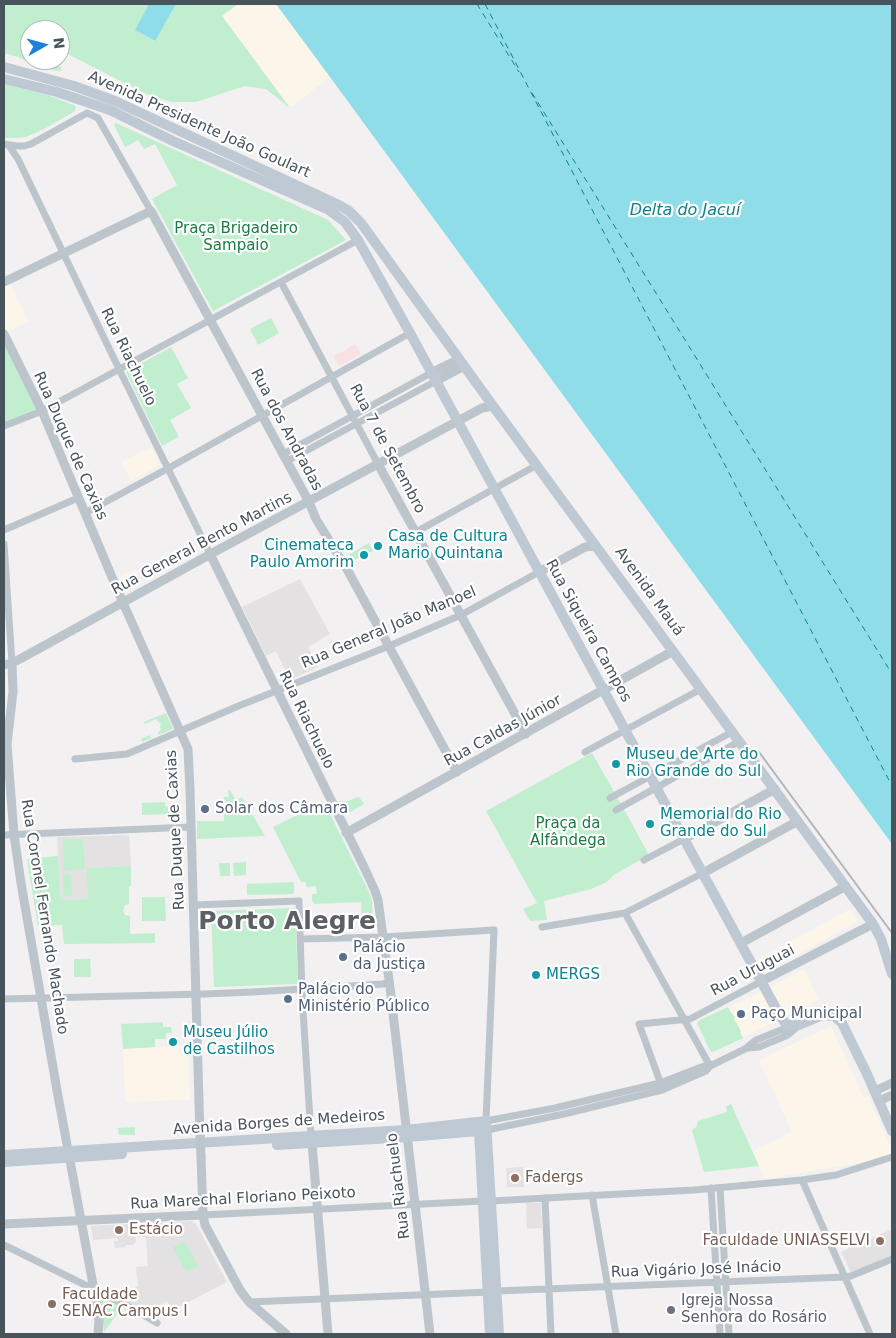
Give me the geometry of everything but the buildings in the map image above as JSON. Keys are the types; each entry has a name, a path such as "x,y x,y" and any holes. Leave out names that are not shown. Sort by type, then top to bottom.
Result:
{"main road":[{"name":"Avenida Presidente João Goulart","path":"4,67 74,86 123,104 339,205 349,212 369,234"},
{"name":"Avenida Presidente João Goulart","path":"4,78 57,92 110,110 173,141 329,210 345,222 358,240"},
{"name":"Avenida Mauá","path":"369,234 873,924 881,939 892,974"},
{"name":"Rua Siqueira Campos","path":"358,240 783,1021 791,1026 799,1025"},
{"name":"Avenida Borges de Medeiros","path":"799,1025 823,1015 834,1016 842,1023 877,1096"},
{"path":"877,1096 892,1131"},
{"name":"Avenida Borges de Medeiros","path":"4,1155 68,1154 312,1140 484,1127"},
{"path":"484,1127 493,1292 500,1334"},
{"name":"Avenida Borges de Medeiros","path":"4,1162 68,1154"},
{"path":"490,1334 493,1292"}],"street":[{"name":"Rua dos Andradas","path":"31,144 87,113 98,118 262,415 309,502 316,519 348,571 457,772"},
{"path":"6,145 24,146 31,144"},
{"path":"18,159 31,144"},
{"name":"Rua Riachuelo","path":"6,145 18,159 167,469 375,891 383,937 430,1334"},
{"path":"4,282 151,211"},
{"path":"4,426 42,410 358,240"},
{"name":"Rua 7 de Setembro","path":"281,282 526,734"},
{"path":"84,513 167,469 410,333"},
{"name":"Rua Duque de Caxias","path":"5,340 42,410 122,602 186,743 189,759 203,1215 205,1225 240,1290 249,1302 286,1334"},
{"path":"285,458 318,434 404,389 434,377 461,362"},
{"path":"285,458 322,442 408,397 434,377"},
{"path":"404,389 408,397"},
{"path":"387,398 391,406"},
{"name":"Rua General Bento Martins","path":"8,664 482,408 493,406"},
{"path":"318,434 322,442"},
{"path":"416,532 537,465"},
{"path":"4,530 78,498"},
{"name":"Rua Coronel Fernando Machado","path":"4,544 8,664 13,692 7,744 14,834 68,1154 94,1290 99,1321 98,1334"},
{"name":"Rua General João Manoel","path":"75,758 127,754 461,615 584,547 596,546"},
{"name":"Rua Caldas Júnior","path":"346,833 673,651"},
{"path":"585,752 701,689"},
{"path":"610,798 732,732"},
{"path":"616,810 740,742"},
{"path":"636,784 642,795"},
{"path":"644,860 775,789"},
{"path":"623,791 629,802"},
{"path":"542,926 625,913 798,821"},
{"path":"4,835 191,827"},
{"path":"741,943 846,886"},
{"path":"194,905 299,901 302,989 312,1140 328,1334"},
{"path":"625,913 710,1066"},
{"name":"Rua Uruguai","path":"661,1086 639,1024 690,1019 873,924"},
{"path":"301,940 494,930 484,1127"},
{"path":"4,999 302,989 383,984 388,980"},
{"name":"Avenida Borges de Medeiros","path":"484,1127 556,1112 661,1086 704,1066 710,1066 745,1049 756,1040 799,1025"},
{"path":"877,1096 892,1083"},
{"path":"877,1096 892,1094"},
{"name":"Rua Marechal Floriano Peixoto","path":"4,1224 317,1210 720,1188 836,1175 892,1157"},
{"path":"802,1180 870,1334"},
{"path":"711,1188 720,1334"},
{"path":"720,1188 729,1334"},
{"path":"592,1195 616,1334"},
{"path":"546,1198 551,1334"},
{"path":"4,1245 128,1306 157,1323"},
{"name":"Rua Vigário José Inácio","path":"249,1302 846,1277 892,1260"}],"shaded area":[{"path":"238,4 276,4 330,77 290,108 222,16"},
{"path":"10,284 29,321 7,332 4,326 4,287"},
{"path":"355,344 361,354 339,366 333,356"},
{"path":"151,447 160,465 131,481 121,462"},
{"path":"136,569 138,573 121,581 119,577"},
{"path":"300,579 330,634 308,647 318,667 290,680 276,651 266,656 242,607"},
{"path":"129,835 131,866 88,868 89,899 61,900 57,837"},
{"path":"850,909 858,920 857,922 766,972 764,971 757,959"},
{"path":"804,969 819,1000 713,1052 710,1051 697,1023 698,1021"},
{"path":"831,1026 864,1098 868,1096 892,1150 892,1158 765,1179 752,1151 792,1132 759,1060"},
{"path":"188,1046 190,1100 125,1102 123,1049"},
{"name":"Fadergs","path":"523,1167 524,1187 507,1187 506,1168"},
{"path":"526,1203 541,1203 542,1228 527,1229"},
{"path":"192,1221 196,1224 227,1282 173,1310 167,1301 148,1313 120,1297 138,1286 136,1267 148,1266 146,1237 134,1237 136,1242 134,1245 115,1248 114,1241 118,1241 117,1238 93,1240 91,1226 146,1223 147,1234 160,1233 159,1223"},
{"name":"Faculdade UNIASSELVI","path":"892,1229 892,1255 851,1273 841,1252"}],"green space":[{"path":"4,4 149,4 136,30 154,41 176,4 238,4 222,16 290,108 266,89 245,86 196,102 171,102 146,94 70,55 70,20 20,20 20,58 4,53"},
{"path":"4,84 48,95 76,106 75,111 26,137 4,138"},
{"name":"Praça Brigadeiro Sampaio","path":"116,123 328,220 346,240 213,311 152,199 177,185 155,144 144,149 138,140 125,147 114,125"},
{"path":"271,318 279,333 258,345 250,329"},
{"path":"6,344 39,410 4,424 4,346"},
{"path":"171,347 188,378 177,384 191,408 170,420 179,437 162,446 126,372"},
{"path":"369,543 373,551 352,561 348,555"},
{"path":"166,713 173,729 159,735 158,732 161,730 161,724 156,719 145,724 144,722"},
{"path":"150,735 151,738 156,736 142,742 141,739"},
{"name":"Praça da Alfândega","path":"592,753 649,855 615,874 607,882 591,889 544,901 547,920 530,921 523,909 537,903 486,811"},
{"path":"230,790 236,800 242,797 265,836 197,839 197,821 224,821 224,814 230,814 230,804 224,804 224,797 229,797 228,791"},
{"path":"359,797 364,804 342,817 335,801 348,801"},
{"path":"165,802 168,811 179,810 179,814 142,815 142,803"},
{"path":"324,802 369,892 372,901 373,923 371,925 362,926 361,902 315,904 312,901 312,894 317,894 316,886 306,887 306,882 301,882 273,827"},
{"path":"83,839 85,869 64,870 63,840"},
{"path":"58,856 61,900 88,899 87,868 131,866 129,904 125,905 123,910 125,915 130,916 130,934 155,933 155,943 64,944 62,925 38,926 27,859"},
{"path":"246,862 246,875 234,876 233,863"},
{"path":"219,863 230,863 230,876 220,876"},
{"path":"71,874 72,896 64,896 63,875"},
{"path":"294,882 294,894 247,895 247,884"},
{"path":"142,897 165,897 166,921 142,921"},
{"path":"295,908 298,984 214,987 211,911"},
{"path":"74,959 90,959 91,977 74,977"},
{"path":"728,1007 735,1018 743,1038 713,1052 710,1051 697,1023"},
{"path":"163,1022 163,1027 171,1027 172,1033 166,1033 166,1039 155,1039 155,1047 123,1049 121,1024"},
{"path":"731,1104 759,1166 704,1172 692,1130 696,1127 698,1121 727,1112 726,1106"},
{"path":"135,1127 135,1135 119,1135 118,1128"},
{"path":"185,1241 198,1266 186,1272 173,1247"},
{"path":"99,1295 123,1306 104,1332 103,1321"}],"water":[{"path":"149,4 176,4 155,41 135,30"},
{"name":"Delta do Jacuí","path":"276,4 892,4 892,844 330,77"}],"ferry route":[{"path":"477,4 519,72"},
{"path":"485,4 892,786"},
{"path":"532,93 892,674"}],"railway":[{"path":"759,752 892,933"}],"place":[{"name":"Casa de Cultura Mario Quintana","path":"378,546"},
{"name":"Cinemateca Paulo Amorim","path":"364,555"},
{"name":"Museu de Arte do Rio Grande do Sul","path":"616,764"},
{"name":"Solar dos Câmara","path":"205,809"},
{"name":"Memorial do Rio Grande do Sul","path":"650,824"},
{"name":"Palácio da Justiça","path":"343,957"},
{"name":"MERGS","path":"536,975"},
{"name":"Palácio do Ministério Público","path":"288,999"},
{"name":"Paço Municipal","path":"741,1014"},
{"name":"Museu Júlio de Castilhos","path":"173,1042"},
{"name":"Fadergs","path":"515,1178"},
{"name":"Estácio","path":"119,1230"},
{"name":"Faculdade UNIASSELVI","path":"880,1241"},
{"name":"Faculdade SENAC Campus I","path":"52,1304"},
{"name":"Igreja Nossa Senhora do Rosário","path":"671,1310"}],"district":[{"name":"Porto Alegre","path":"287,922"}]}
